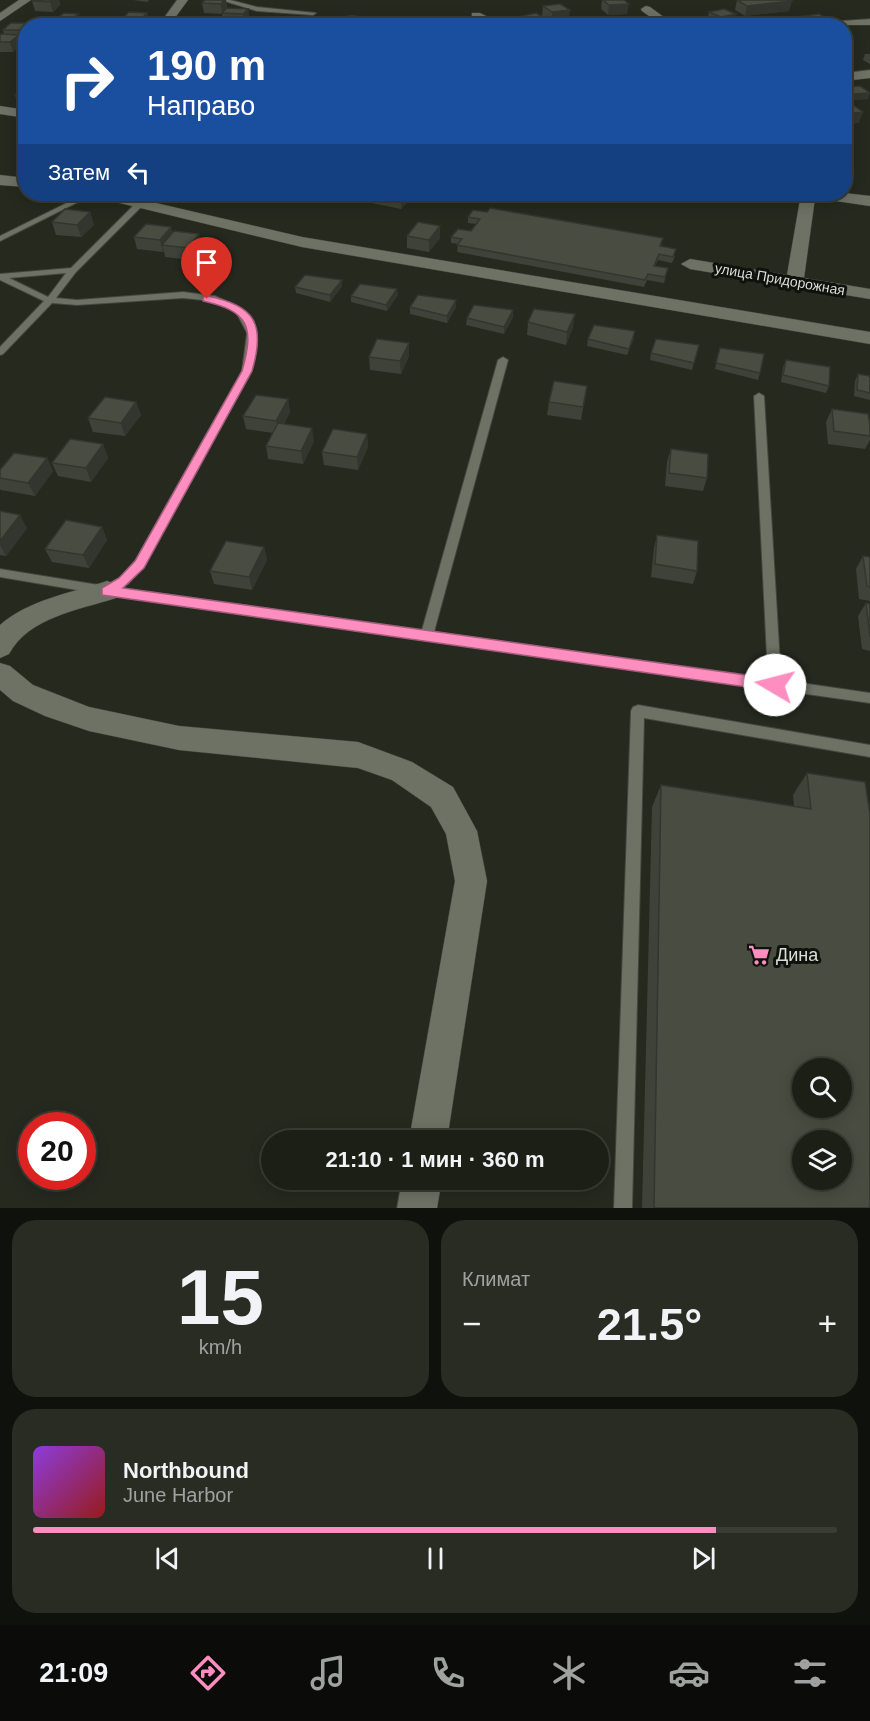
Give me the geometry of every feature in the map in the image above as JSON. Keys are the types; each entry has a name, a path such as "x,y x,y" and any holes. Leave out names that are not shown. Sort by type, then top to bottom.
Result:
{"street":[{"path":"0,18 26,0"},
{"path":"169,18 183,0"},
{"path":"646,9 659,18"},
{"path":"476,15 483,18"},
{"path":"852,23 870,22"},
{"path":"852,76 870,75"},
{"path":"0,110 18,113"},
{"path":"0,180 18,182"},
{"path":"852,199 870,201"},
{"path":"128,201 222,221 302,242 870,338"},
{"path":"795,280 807,201"},
{"name":"улица Придорожная","path":"690,264 870,294"},
{"path":"0,647 4,635 21,621 107,591"},
{"path":"0,674 23,693 55,708 89,719 179,738 358,755 402,771 442,797 461,831 471,881 430,1130"},
{"path":"417,1208 420,1190"}],"lane":[{"path":"224,0 257,9 313,13"},
{"path":"0,239 76,201"},
{"path":"0,352 51,300 74,270 140,204"},
{"path":"0,276 74,270"},
{"path":"0,276 51,300 166,294 226,302 243,311 251,326 253,351 247,371 139,564 124,581 107,591"},
{"path":"427,636 503,360"},
{"path":"759,396 775,685"},
{"path":"0,573 107,591 870,698"},
{"path":"623,1208 638,711 870,751"}],"building":[{"path":"52,0 50,2 32,1"},
{"path":"205,0 224,0 221,4 202,3"},
{"path":"603,0 624,0 629,4 609,5"},
{"path":"737,0 790,0 792,1 747,6"},
{"path":"560,4 570,10 552,12 543,6"},
{"path":"227,8 248,9 243,14 222,13"},
{"path":"724,9 736,14 721,17 709,12"},
{"path":"129,12 147,13 142,18 123,18"},
{"path":"64,13 78,14 73,18 57,18"},
{"path":"536,13 544,18 525,18 522,16"},
{"path":"819,14 826,18 789,18"},
{"path":"11,23 18,23 18,30 3,30"},
{"path":"0,34 18,35 10,42 0,42"},
{"path":"852,86 860,86 870,93 854,94"},
{"path":"852,104 863,112 852,113"},
{"path":"490,208 663,238 660,246 676,249 673,257 659,254 654,266 668,268 665,277 648,274 645,280 457,245 462,239 451,237 458,229 471,231 480,219 468,217 473,210 487,212"},
{"path":"65,209 90,212 77,225 52,222"},
{"path":"418,222 440,226 429,240 407,236"},
{"path":"146,224 171,227 160,240 134,237"},
{"path":"174,231 199,234 188,248 162,245"},
{"path":"305,275 342,280 330,295 295,287"},
{"path":"360,284 397,289 386,305 351,296"},
{"path":"418,295 456,300 447,316 410,307"},
{"path":"474,305 513,310 504,327 467,318"},
{"path":"534,309 575,314 567,332 528,322"},
{"path":"594,325 635,331 629,349 588,339"},
{"path":"377,339 409,343 400,361 369,357"},
{"path":"656,339 699,345 694,363 651,353"},
{"path":"720,348 764,354 760,373 716,363"},
{"path":"786,360 830,367 829,386 783,375"},
{"path":"858,374 870,376 870,393 857,390"},
{"path":"554,381 587,386 583,407 549,402"},
{"path":"256,395 288,399 276,421 243,416"},
{"path":"105,397 136,402 121,423 88,418"},
{"path":"832,409 868,414 870,436 834,431"},
{"path":"278,423 312,428 301,451 266,446"},
{"path":"333,429 367,434 357,457 322,452"},
{"path":"70,439 103,444 86,468 52,463"},
{"path":"671,449 708,454 707,478 669,473"},
{"path":"14,453 47,458 28,483 0,478 0,470"},
{"path":"0,511 20,515 0,541"},
{"path":"66,520 102,527 83,555 45,549"},
{"path":"657,535 698,541 697,571 655,564"},
{"path":"226,541 264,547 249,577 210,571"},
{"path":"863,556 870,557 870,587 867,586"},
{"path":"866,603 870,604 870,637"},
{"name":"Дина","path":"807,773 865,782 870,814 870,1208 654,1208 661,785 811,809"}],"place":[{"name":"Дина","path":"759,955"}],"route":[{"path":"207,299 226,302 243,311 251,326 253,351 247,371 139,564 124,581 107,591 775,685"}]}
